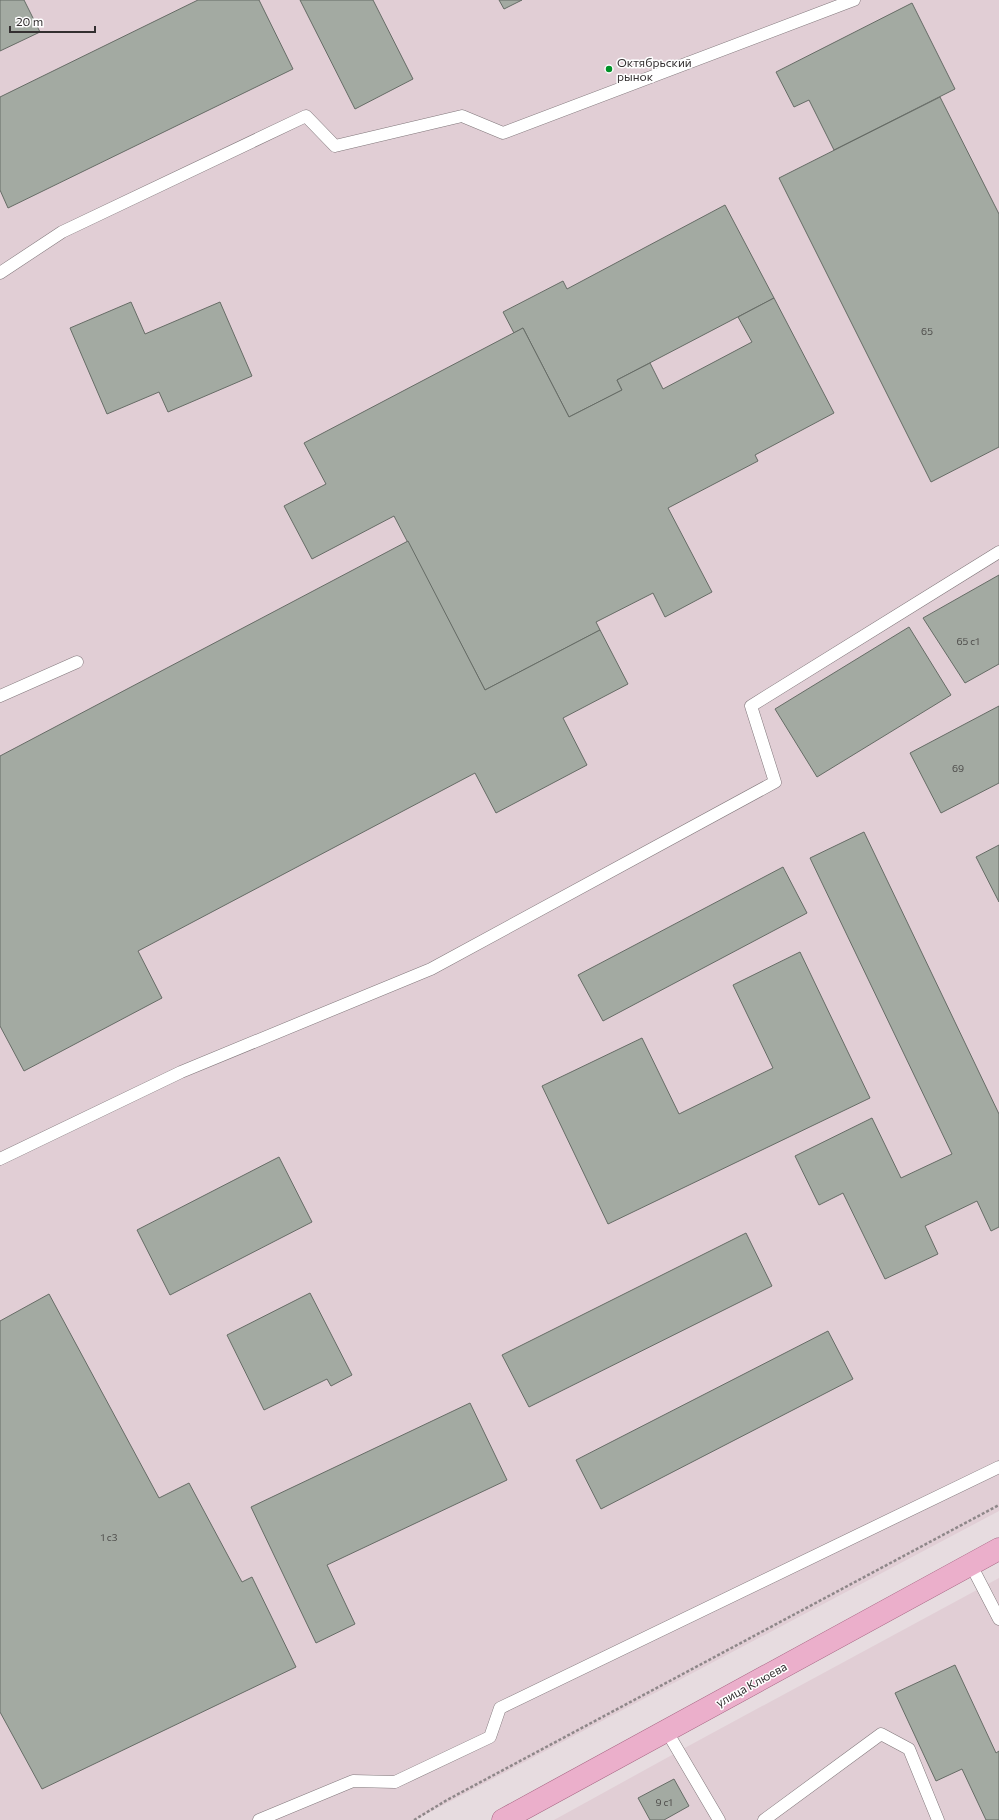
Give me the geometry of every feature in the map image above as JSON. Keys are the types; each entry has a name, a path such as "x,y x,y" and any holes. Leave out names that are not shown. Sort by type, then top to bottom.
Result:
{"main road":[{"name":"улица Клюева","path":"503,1820 999,1549"}],"lane":[{"path":"0,273 62,232 306,116 335,146 462,116 503,133 854,0"},
{"path":"0,1159 181,1072 431,969 775,782 751,706 999,552"},
{"path":"0,696 77,662"},
{"path":"259,1820 353,1781 394,1782 490,1737 500,1708 999,1467"},
{"path":"971,1564 999,1619"},
{"path":"666,1730 719,1820"},
{"path":"764,1820 881,1734 909,1749 938,1820"}],"path":[{"path":"414,1820 447,1800 999,1505"}],"shaded area":[{"path":"0,0 999,0 999,1511 415,1820 0,1820"},
{"path":"999,1578 999,1820 554,1820 681,1750"}],"building":[{"path":"0,0 24,0 40,32 0,51"},
{"path":"198,0 259,0 293,69 8,208 0,190 0,97"},
{"path":"300,0 373,0 413,79 355,109"},
{"path":"499,0 522,0 504,9"},
{"path":"912,3 955,89 834,150 809,100 794,107 776,72"},
{"path":"940,97 999,214 999,447 931,482 779,178"},
{"path":"725,205 774,298 617,380 622,390 569,417 523,328 514,333 503,312 563,281 567,289"},
{"path":"774,298 834,413 755,455 758,461 668,508 712,592 665,617 653,593 596,622 600,630 485,690 394,516 312,559 284,506 326,484 304,443 523,328 569,417 622,390 617,380 650,363 663,389 752,342 738,317"},
{"path":"131,302 145,334 220,302 252,376 168,412 159,392 107,414 70,328"},
{"path":"408,541 485,690 600,630 628,684 563,718 587,765 496,813 475,773 138,951 162,998 24,1071 0,1026 0,756"},
{"path":"999,575 999,664 965,683 923,618"},
{"path":"909,627 951,695 817,777 775,709"},
{"path":"999,706 999,783 941,813 910,753"},
{"path":"864,832 999,1114 999,1227 991,1231 977,1201 925,1226 938,1254 885,1279 843,1193 819,1205 795,1156 872,1118 901,1178 952,1154 810,858"},
{"path":"999,845 999,902 976,857"},
{"path":"783,867 807,913 603,1021 578,975"},
{"path":"800,952 870,1098 608,1224 542,1086 642,1038 679,1114 773,1068 733,985"},
{"path":"279,1157 312,1222 170,1295 137,1230"},
{"path":"746,1233 772,1286 529,1407 502,1355"},
{"path":"310,1293 352,1375 331,1386 327,1379 264,1410 227,1335"},
{"path":"49,1294 159,1498 189,1483 242,1582 252,1577 296,1667 42,1789 0,1712 0,1321"},
{"path":"828,1331 853,1379 601,1509 576,1460"},
{"path":"470,1403 507,1480 327,1565 355,1624 316,1643 251,1507"},
{"path":"955,1665 996,1753 999,1751 999,1820 986,1820 962,1769 936,1781 895,1693"},
{"path":"674,1779 689,1806 664,1820 650,1820 638,1798"}],"place":[{"name":"Октябрьский рынок","path":"609,69"}]}
